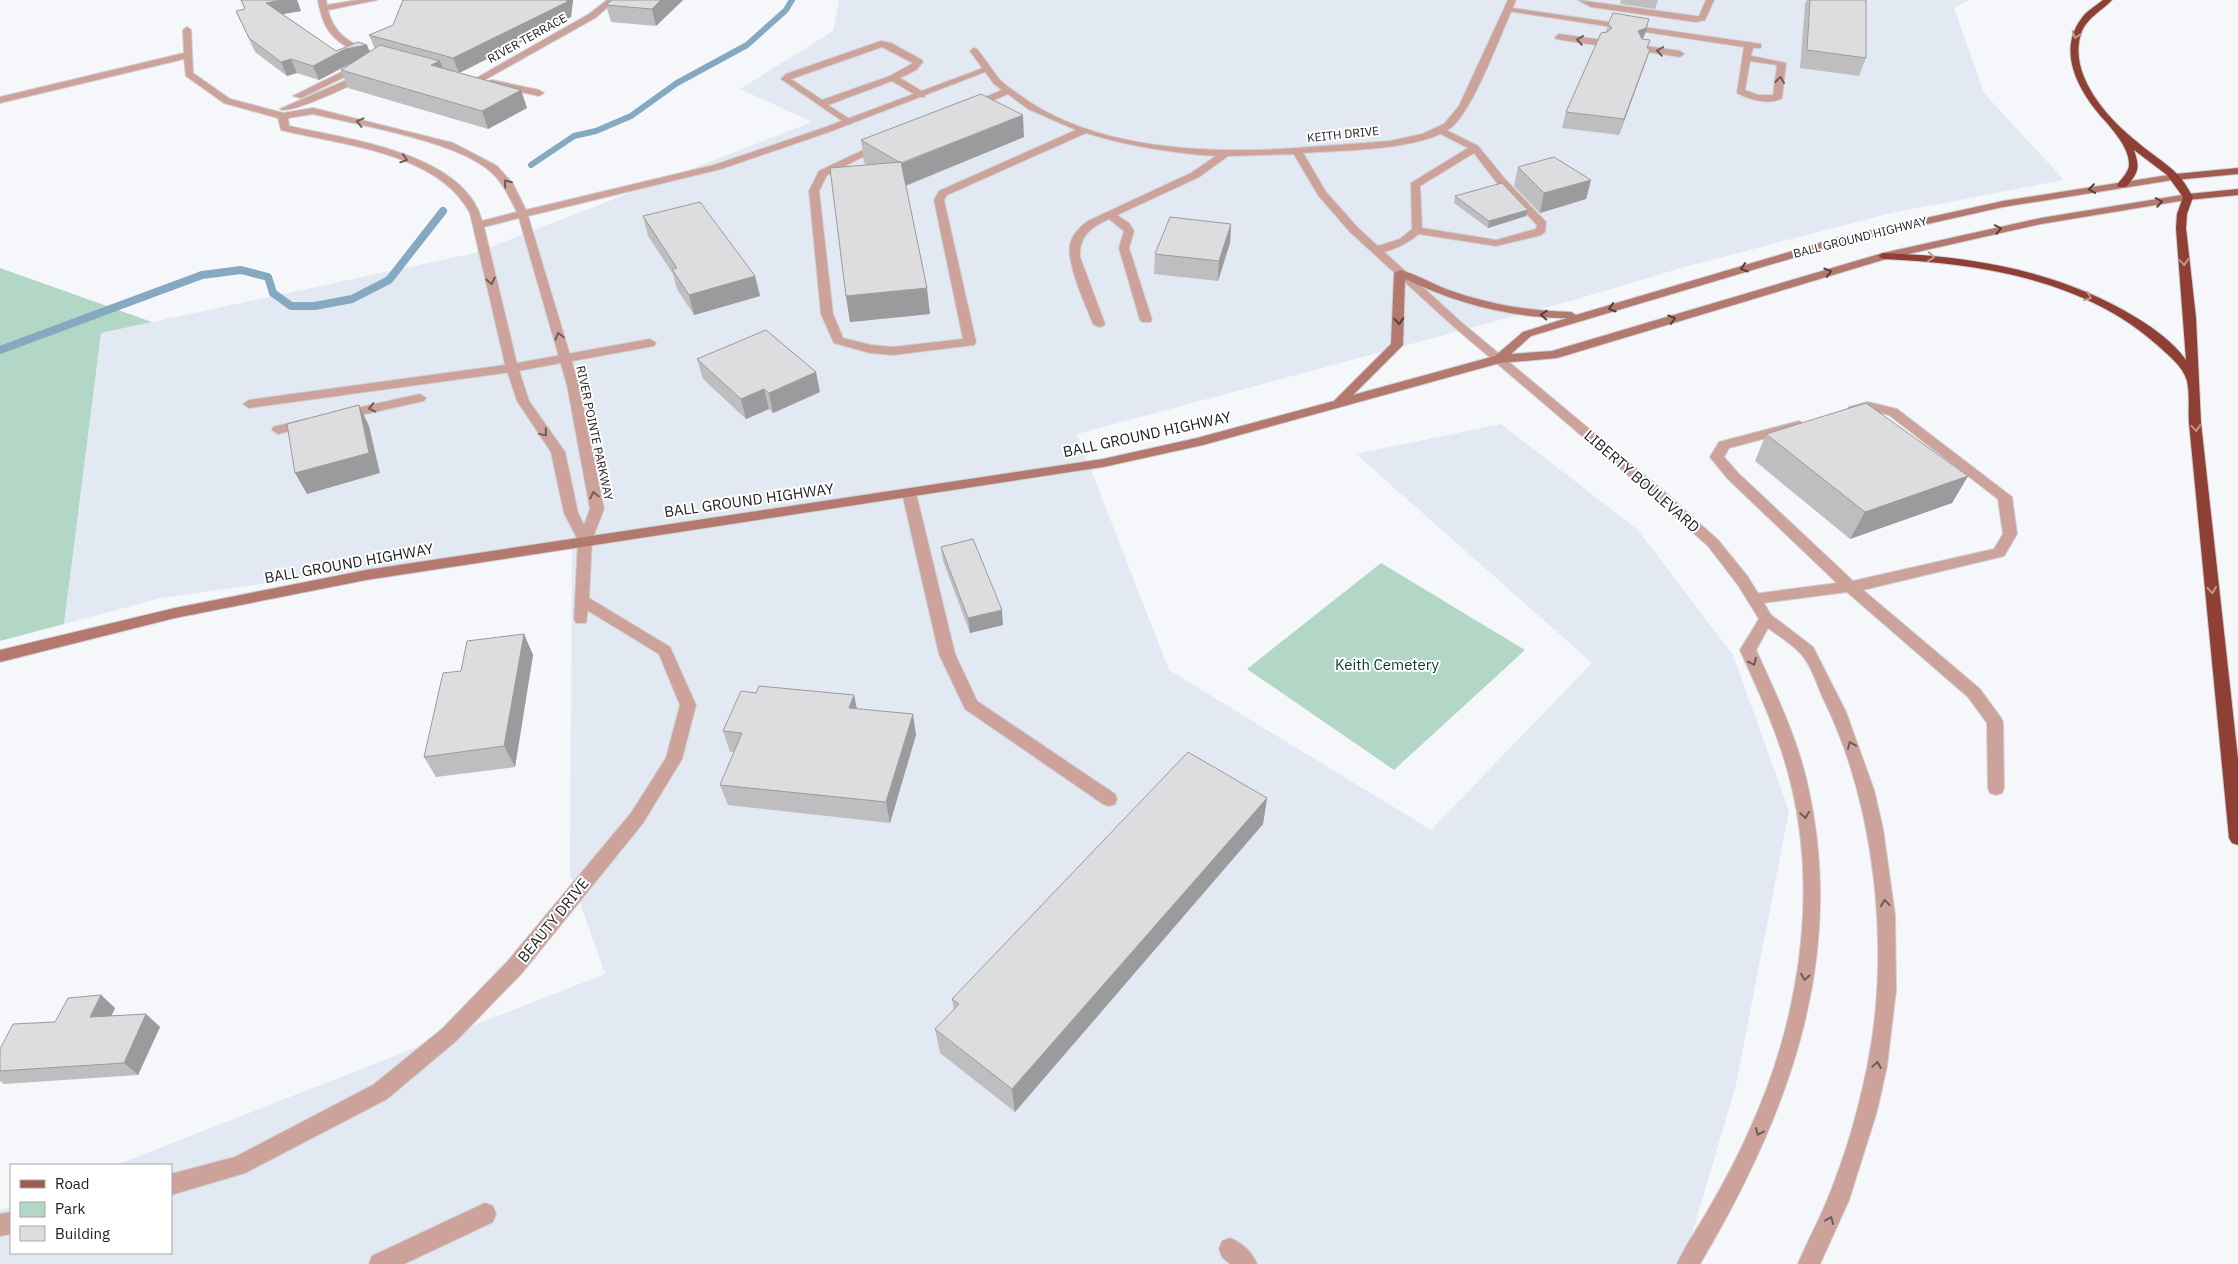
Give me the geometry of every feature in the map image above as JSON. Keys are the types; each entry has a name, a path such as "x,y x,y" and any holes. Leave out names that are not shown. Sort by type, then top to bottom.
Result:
{"highway":[{"path":"2108,0 2087,16 2074,39 2074,63 2084,88 2125,137 2175,177 2188,197 2182,214 2181,228 2195,423 2238,838"},
{"path":"2122,185 2130,176 2134,165 2125,137"},
{"path":"1883,256 1918,256 1956,260 2006,270 2054,283 2096,300 2156,337 2176,355 2193,380"}],"main road":[{"name":"BALL GROUND HIGHWAY","path":"1499,359 1527,334 1840,240 2003,204 2175,177 2238,171"},
{"path":"2188,197 2238,192"},
{"name":"BALL GROUND HIGHWAY","path":"0,656 45,643 270,593 366,575 585,540 1103,463 1198,442 1499,359 1553,355 1883,256 2040,221 2188,197"},
{"path":"1338,404 1397,345 1399,338 1397,307 1400,273 1450,295 1505,310 1554,316 1592,314"}],"street":[{"path":"374,0 323,4 326,22 338,36 348,44 380,57"},
{"name":"RIVER TERRACE","path":"539,93 473,79 592,16 612,0"},
{"path":"1582,0 1591,5 1702,18 1710,0"},
{"path":"1510,5 1637,28 1758,46"},
{"name":"KEITH DRIVE","path":"1499,359 1400,273 1354,230 1322,193 1297,151 1410,140 1440,130 1455,120 1464,106 1510,5"},
{"path":"1637,28 1641,12"},
{"name":"RIVER POINTE PARKWAY","path":"187,30 189,74 226,101 278,114 313,111 450,145 472,155 493,168 508,184 523,215 573,385 598,510 585,540"},
{"path":"1559,36 1602,43"},
{"path":"821,104 893,78 913,68 919,62 888,45 881,44 785,79 821,104 848,122"},
{"path":"1746,58 1782,63 1777,98 1765,99 1740,92 1746,58 1749,44"},
{"path":"1640,48 1680,54"},
{"path":"974,51 986,70 1006,92 1032,108 1085,130 1157,147 1224,154 1265,155 1297,151"},
{"path":"0,100 188,55"},
{"path":"371,67 326,93 278,114 284,128 390,154 432,169 452,181 466,197 475,213 512,368 523,401 558,452 571,513 585,540 580,619"},
{"path":"478,224 523,215 704,171 848,122 986,70"},
{"path":"893,78 922,95"},
{"path":"961,111 1006,92"},
{"path":"889,142 823,172 814,191 826,314 832,329 838,340 870,349 893,351 970,342 940,207 939,200 943,193 1085,130"},
{"path":"1376,250 1404,241 1417,230 1496,243 1541,230 1542,224 1501,181 1475,148 1440,130"},
{"path":"1417,230 1415,185 1475,148"},
{"path":"1099,324 1075,257 1074,246 1084,228 1195,175 1224,154"},
{"path":"1110,215 1129,231 1124,248 1146,320"},
{"path":"249,404 512,368 650,343"},
{"name":"LIBERTY BOULEVARD","path":"1499,359 1693,524 1730,562 1766,620 1808,651 1853,750 1866,790 1874,829 1886,915 1887,990 1877,1066 1853,1158 1838,1200 1809,1264"},
{"path":"335,417 420,398"},
{"path":"1754,599 1850,587 1999,553 2010,534 2005,497 1893,412 1868,406 1840,414"},
{"path":"278,430 316,421"},
{"path":"1811,422 1724,445 1717,457 1733,476 1850,587 1974,693 1995,722 1996,788"},
{"path":"908,493 947,654 971,705 1110,799"},
{"name":"BEAUTY DRIVE","path":"172,1185 238,1166 380,1092 449,1035 514,968 637,818 674,759 688,704 665,651 582,600"},
{"path":"1688,1264 1736,1182 1771,1103 1798,1016 1811,944 1811,870 1800,788 1768,694 1748,650 1766,620"},
{"path":"380,1264 485,1214"},
{"path":"1230,1249 1246,1264"}],"shaded area":[{"path":"839,0 1969,0 1954,8 1984,93 2064,180 1891,213 1681,268 1567,302 1077,434 1169,670 1431,830 1592,663 1356,454 1501,424 1637,529 1733,655 1789,811 1736,1085 1683,1264 0,1264 0,1210 10,1206 10,1254 172,1254 172,1164 119,1164 605,974 570,874 572,541 161,598 64,624 101,333 475,253 812,122 740,89 833,31"}],"green space":[{"path":"0,268 152,322 101,333 64,624 0,641"},
{"name":"Keith Cemetery","path":"1381,563 1525,650 1394,770 1247,669"}],"building":[{"path":"241,0 282,0 266,3 336,51 358,42 367,45 345,49 313,66 291,59 281,62 249,38 236,11 245,9"},
{"path":"403,0 567,0 567,2 453,58 369,35 393,25"},
{"path":"612,0 661,0 652,9 606,5"},
{"path":"1810,0 1866,0 1866,58 1807,50"},
{"path":"1613,13 1649,19 1646,28 1638,31 1642,39 1650,40 1647,48 1650,49 1624,119 1566,112 1601,33 1607,32 1612,28 1608,24"},
{"path":"380,45 440,61 431,65 521,90 482,111 341,70"},
{"path":"981,94 1023,115 901,163 861,140"},
{"path":"1554,157 1591,180 1544,193 1518,167"},
{"path":"901,162 927,288 846,296 830,168"},
{"path":"1502,183 1528,210 1489,221 1455,196"},
{"path":"700,202 755,276 689,295 672,269 677,268 643,216"},
{"path":"1170,217 1231,224 1219,261 1155,254"},
{"path":"766,330 816,372 769,393 764,389 741,399 697,359"},
{"path":"1866,403 1968,476 1865,512 1766,434"},
{"path":"359,405 369,453 295,473 287,424"},
{"path":"973,539 1002,610 968,618 941,547"},
{"path":"524,634 504,746 424,757 443,673 461,671 467,641"},
{"path":"759,686 854,695 849,708 913,714 886,802 720,785 742,733 723,731 741,691 756,693"},
{"path":"1188,752 1267,798 1012,1089 935,1029 959,1004 952,999"},
{"path":"101,995 90,1017 146,1014 124,1063 0,1071 0,1049 13,1024 55,1022 68,998"}],"waterway":[{"path":"531,165 574,136 596,131 631,116 677,83 747,45 786,10 792,0"},
{"path":"0,350 202,275 241,270 268,277 273,293 291,306 315,306 352,299 389,280 443,211"}]}
